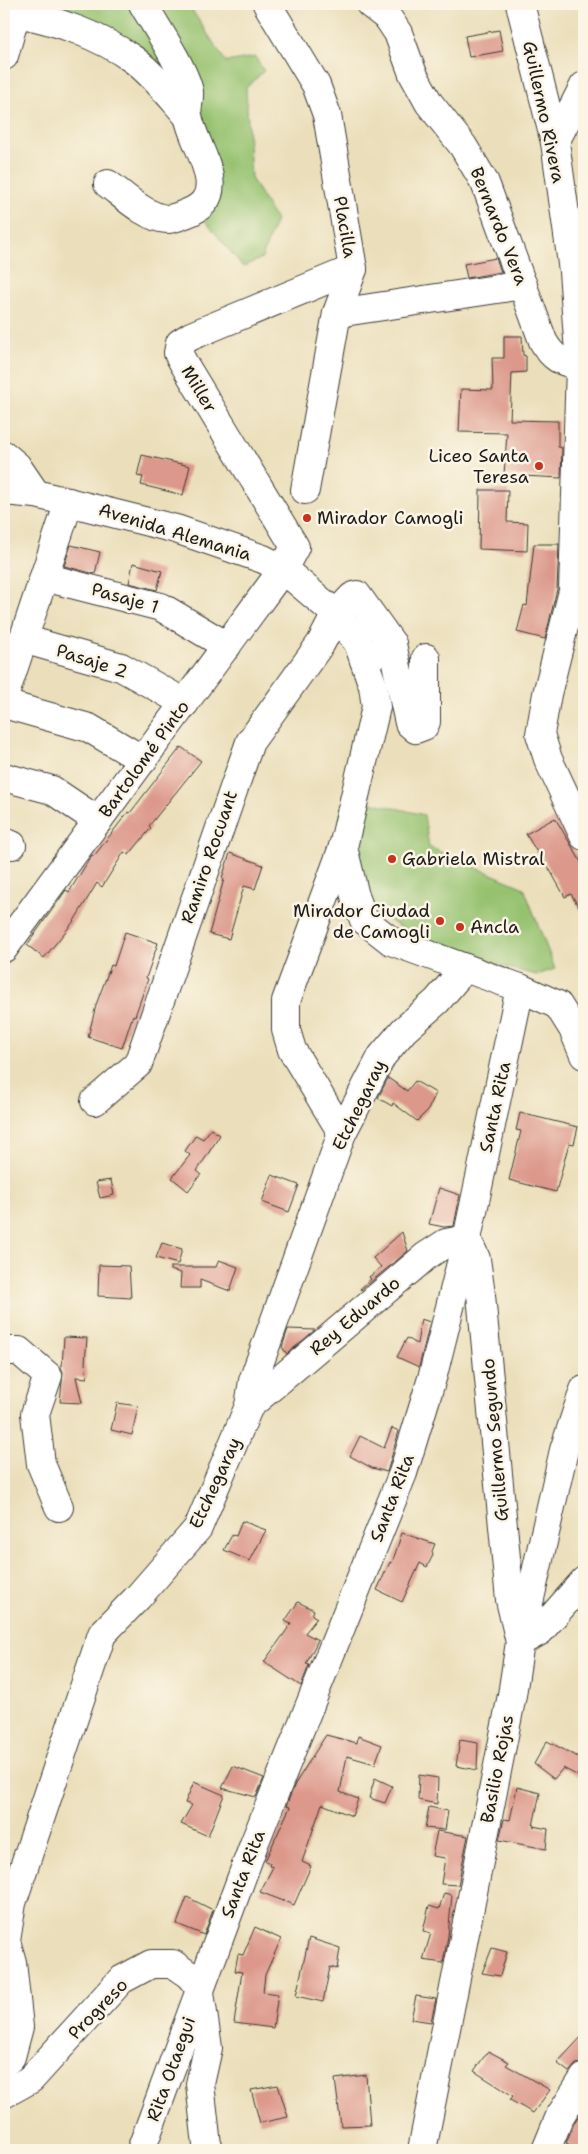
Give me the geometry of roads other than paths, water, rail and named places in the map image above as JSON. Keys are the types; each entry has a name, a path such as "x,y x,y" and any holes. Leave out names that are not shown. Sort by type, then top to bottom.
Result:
{"street":[{"path":"108,184 132,203 153,215 167,219 200,208 207,199 210,188 209,177 188,115 189,92 182,74 143,4"},
{"name":"Placilla","path":"267,4 316,85 327,115 353,269 337,313 306,490"},
{"name":"Bernardo Vera","path":"370,4 388,18 398,33 413,74 429,103 463,146 485,182 543,341 550,353 560,361 580,366"},
{"name":"Guillermo Rivera","path":"520,4 555,142 573,271 580,366 573,591 547,694 540,734 548,758 584,836"},
{"path":"4,56 16,8 88,34 134,60 188,115"},
{"path":"555,142 584,86"},
{"name":"Miller","path":"283,569 295,547 178,352 180,343 190,336 353,269"},
{"path":"337,313 523,285"},
{"path":"4,455 18,466 36,494"},
{"name":"Avenida Alemania","path":"4,491 36,494 176,529 263,558 283,569 336,614 358,643 373,686 376,707 342,847 355,896 364,920 391,941 520,988 558,1005 574,1029 584,1055"},
{"path":"4,697 69,502"},
{"name":"Bartolomé Pinto","path":"4,948 13,920 98,820 283,569"},
{"name":"Pasaje 1","path":"44,577 161,607 227,646"},
{"name":"Ramiro Rocuant","path":"95,1101 138,1064 250,742 321,643 336,614 352,597 357,595 392,644"},
{"name":"Pasaje 2","path":"23,639 121,667 185,703"},
{"path":"364,660 392,644 410,723 416,729 424,726 426,722 426,658"},
{"path":"4,704 89,728 143,760"},
{"path":"4,778 52,790 98,820"},
{"path":"342,847 286,1001 286,1030 292,1050 342,1133"},
{"name":"Etchegaray","path":"4,2063 11,2057 19,2027 12,1962 6,1941 12,1904 102,1634 138,1597 198,1528 249,1406 253,1381 342,1133 382,1056 404,1030 437,1001 465,968"},
{"name":"Santa Rita","path":"200,1988 254,1844 404,1473 433,1376 467,1239 520,988"},
{"name":"Rey Eduardo","path":"249,1406 426,1256 446,1242 467,1239"},
{"name":"Guillermo Segundo","path":"467,1239 476,1259 481,1295 510,1600 520,1642"},
{"path":"4,1351 19,1351 48,1376 35,1414 41,1464 59,1507"},
{"name":"Basilio Rojas","path":"422,2150 493,1793 520,1642 564,1450 584,1390"},
{"path":"520,1642 540,1631 584,1581"},
{"name":"Progreso","path":"4,2094 31,2079 121,1980 151,1964 172,1964 188,1975 200,1988"},
{"path":"200,1988 208,2048 200,2084 207,2145 210,2150"},
{"name":"Rita Otaegui","path":"142,2150 200,1988"},
{"path":"546,2150 560,2116 584,2078"}],"place":[{"name":"Liceo Santa Teresa","path":"539,466"},
{"name":"Mirador Camogli","path":"307,518"},
{"name":"Gabriela Mistral","path":"392,859"},
{"name":"Mirador Ciudad de Camogli","path":"440,921"},
{"name":"Ancla","path":"460,927"}]}
